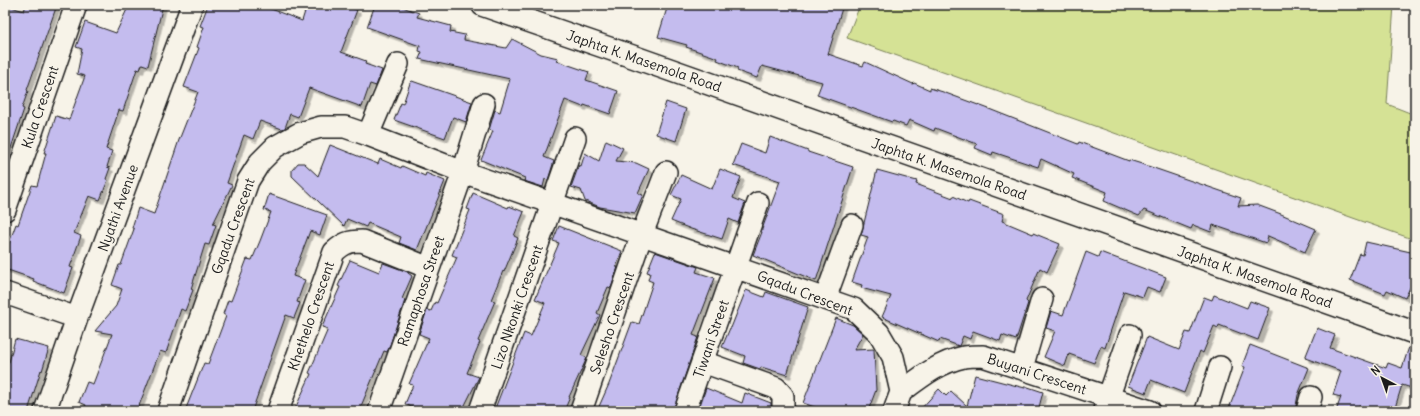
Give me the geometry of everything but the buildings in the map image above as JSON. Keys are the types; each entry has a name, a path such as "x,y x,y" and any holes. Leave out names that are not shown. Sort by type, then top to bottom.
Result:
{"main road":[{"name":"Japhta K. Masemola Road","path":"483,5 1415,333"}],"street":[{"name":"Kula Crescent","path":"5,210 76,5"},
{"name":"Nyathi Avenue","path":"45,411 77,318 192,5"},
{"path":"368,135 398,64"},
{"path":"463,172 484,104"},
{"name":"Gqadu Crescent","path":"168,411 248,181 260,162 275,146 300,133 320,127 345,127 463,172 854,309 879,333 893,357 901,392"},
{"path":"553,203 575,138"},
{"name":"Ramaphosa Street","path":"379,411 463,172"},
{"path":"642,234 666,172"},
{"name":"Lizo Nkonki Crescent","path":"480,411 553,203"},
{"path":"736,268 758,203"},
{"path":"825,299 852,225"},
{"name":"Selesho Crescent","path":"582,411 642,234"},
{"name":"Khethelo Crescent","path":"278,411 334,252 343,244 352,241 362,241 429,268"},
{"name":"Tiwani Street","path":"685,411 736,268"},
{"path":"5,293 77,318"},
{"path":"1022,368 1042,299"},
{"path":"1106,404 1130,335"},
{"name":"Buyani Crescent","path":"901,392 922,376 944,363 965,357 983,356 1022,368 1106,404 1150,411"},
{"path":"703,362 776,388 783,396 784,411"},
{"path":"1206,411 1220,368"},
{"path":"894,411 901,392"}],"green space":[{"path":"860,5 1394,5 1387,104 1415,115 1415,240 847,38"}]}
